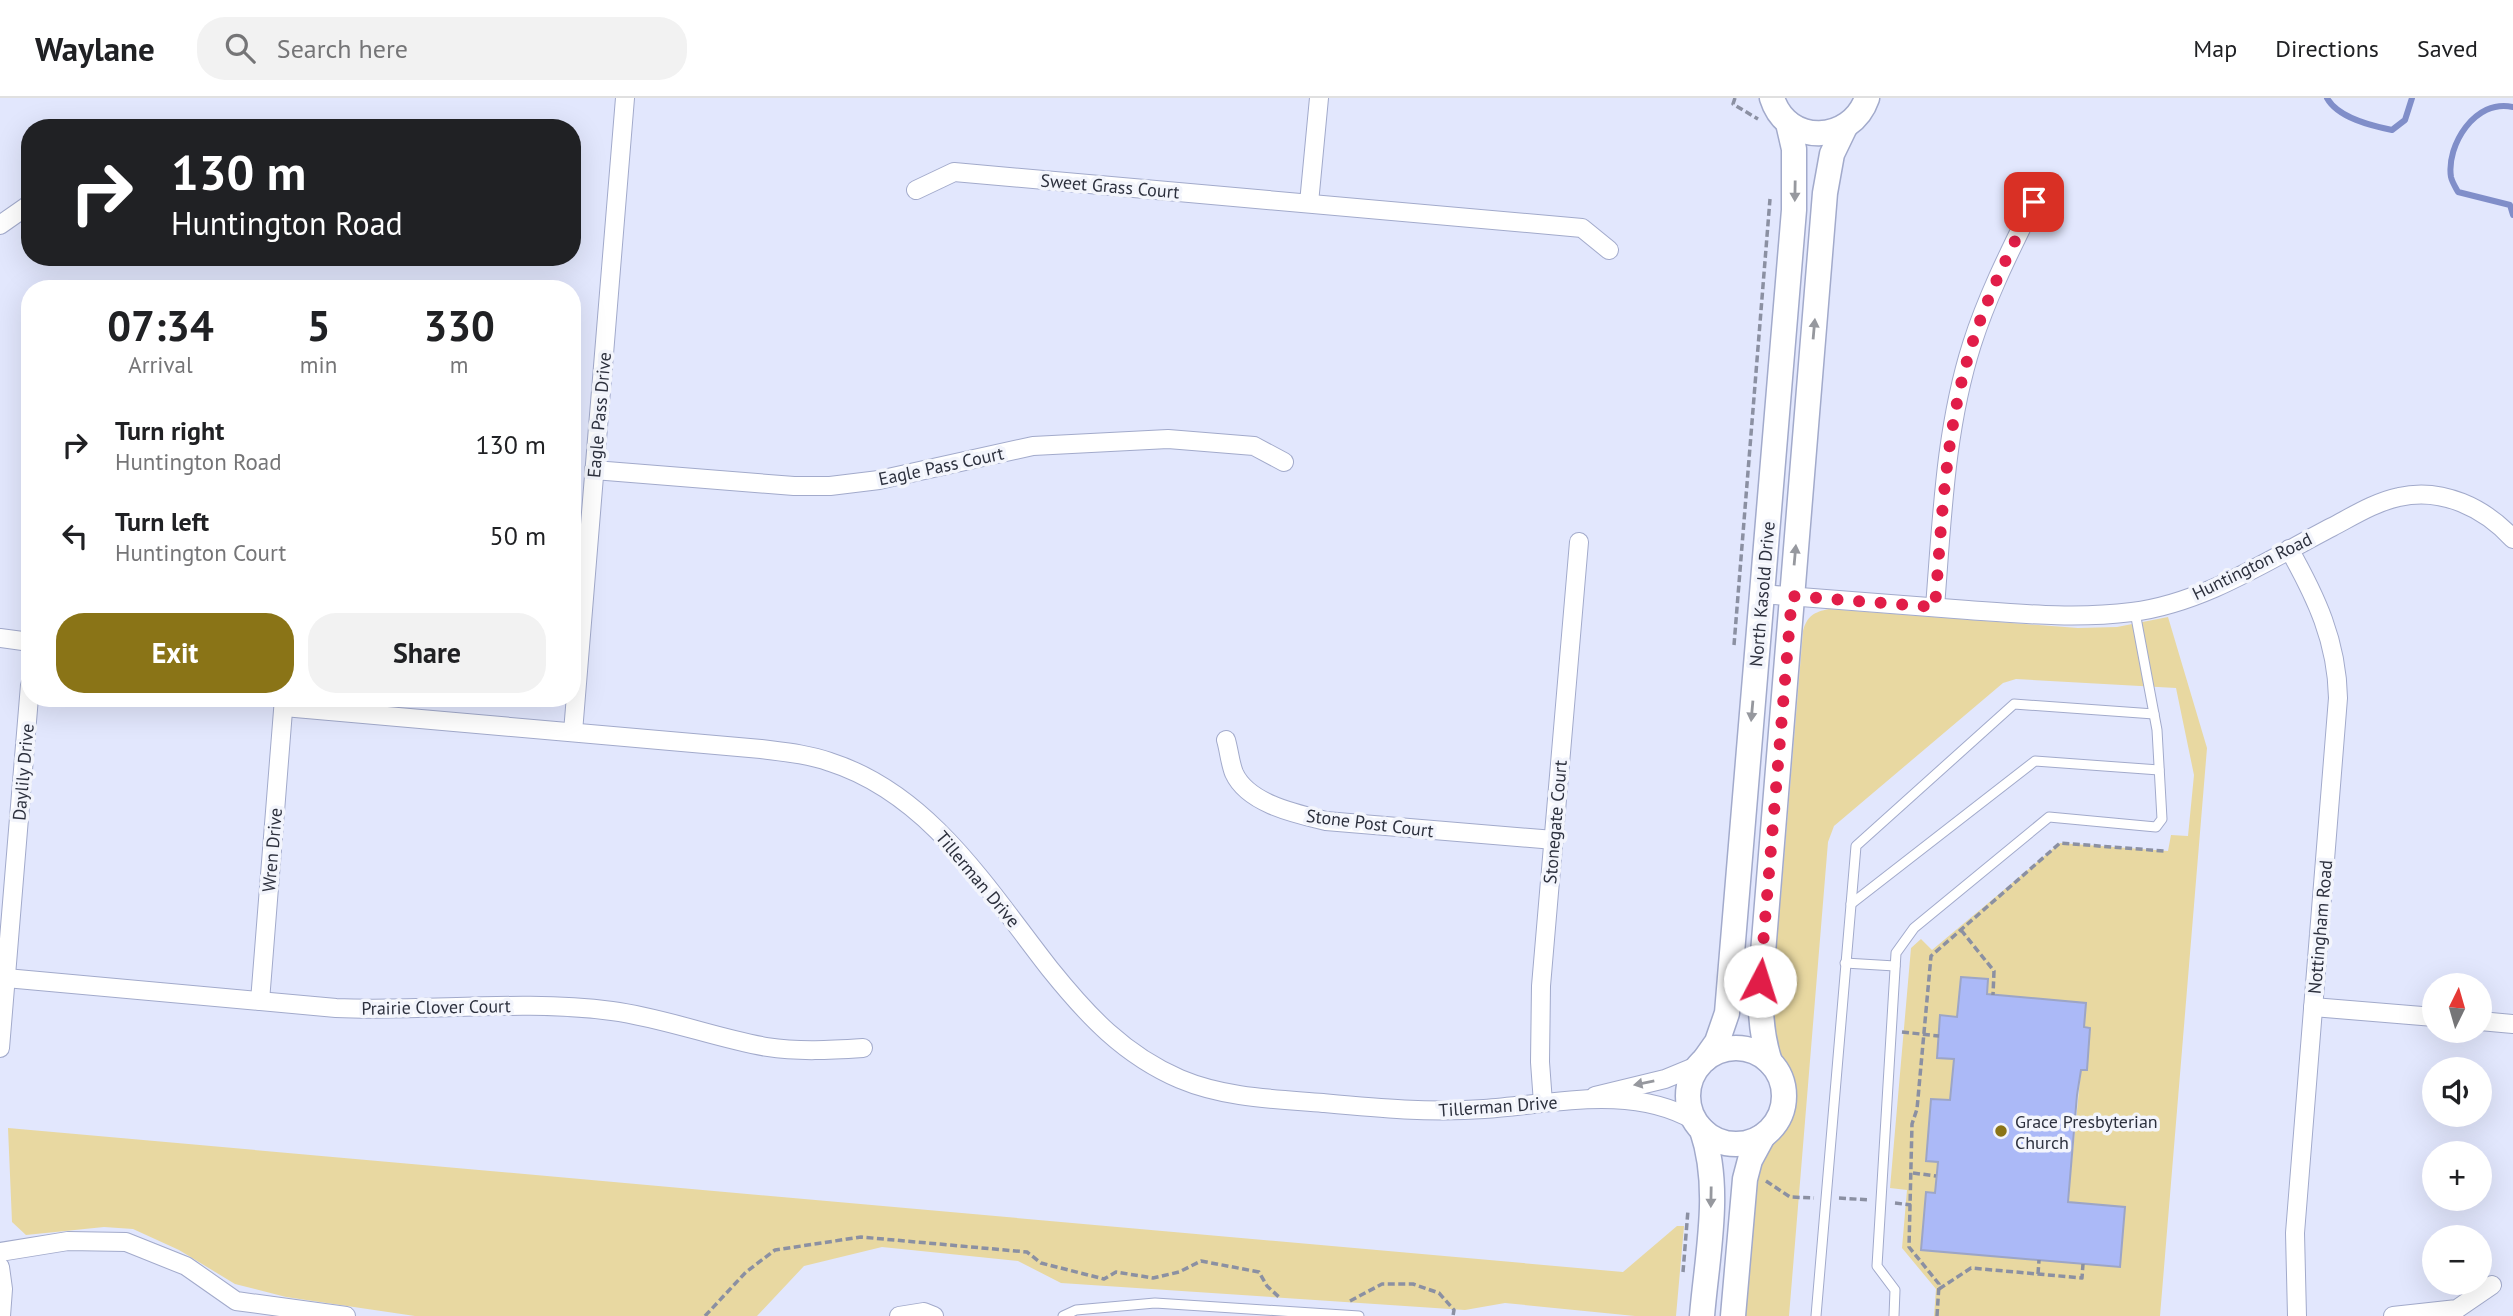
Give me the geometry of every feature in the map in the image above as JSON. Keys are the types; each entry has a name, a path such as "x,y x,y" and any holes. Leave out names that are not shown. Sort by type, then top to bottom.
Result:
{"main road":[{"path":"1772,98 1777,111 1788,123 1816,134 1845,127"},
{"name":"North Kasold Drive","path":"1770,1062 1762,1033 1760,981 1828,169 1835,146 1845,127 1858,115 1867,98"},
{"name":"North Kasold Drive","path":"1702,1062 1717,1042 1727,1013 1794,210 1794,149 1788,123"},
{"path":"1702,1316 1712,1202 1710,1158 1688,1093 1702,1062 1717,1052 1738,1048 1759,1053 1770,1062 1781,1078 1785,1097 1777,1122 1763,1136 1750,1160 1745,1178 1733,1316"},
{"path":"1698,1125 1710,1137 1731,1144 1753,1141 1763,1136"}],"street":[{"name":"Eagle Pass Drive","path":"581,632 625,98"},
{"path":"1309,204 1319,98"},
{"name":"Sweet Grass Court","path":"916,190 954,172 1582,228 1609,250"},
{"path":"1935,607 1948,458 1957,402 1972,344 1996,279 2034,202"},
{"path":"0,225 21,210"},
{"name":"Eagle Pass Court","path":"594,470 794,486 830,486 889,478 1033,446 1168,439 1254,446 1284,461"},
{"name":"Huntington Road","path":"1762,594 2065,617 2134,612 2196,595 2374,506 2400,497 2424,494 2473,507 2495,521 2513,539"},
{"name":"Stonegate Court","path":"1544,1103 1540,1025 1579,542"},
{"name":"Nottingham Road","path":"2289,549 2318,603 2331,636 2338,668 2338,698 2294,1233 2297,1316"},
{"path":"0,638 21,641"},
{"name":"Daylily Drive","path":"0,1048 6,978 8,859 27,707"},
{"name":"Wren Drive","path":"260,1001 284,707"},
{"name":"Tillerman Drive","path":"324,707 798,754 830,762 866,777 897,795 948,840 1102,1030 1153,1066 1181,1079 1247,1097 1406,1111 1484,1109 1588,1098 1665,1079 1702,1062"},
{"name":"Eagle Pass Drive","path":"573,732 575,707"},
{"name":"Stone Post Court","path":"1226,740 1234,774 1247,789 1271,804 1297,814 1326,821 1554,841"},
{"name":"Prairie Clover Court","path":"6,978 387,1010 568,1007 656,1019 768,1047 813,1051 863,1048"},
{"path":"2313,1007 2422,1016"},
{"path":"2492,1022 2513,1024"},
{"name":"Tillerman Drive","path":"1588,1098 1660,1104 1698,1125"},
{"path":"0,1252 68,1241 126,1242 186,1266 234,1308 346,1316"},
{"path":"0,1267 3,1289 1,1316"},
{"path":"2393,1316 2457,1309 2477,1295"},
{"path":"898,1316 924,1312 934,1316"}],"lane":[{"path":"1895,1316 1895,1290 1877,1266 1896,953 1914,928 2049,817 2156,827 2162,819 2154,714 2134,612"},
{"path":"1816,1316 1856,846 2014,704 2154,714"},
{"path":"1851,904 2035,761 2159,770"},
{"path":"1845,963 1895,965"},
{"path":"1063,1316 1076,1310 1156,1303 1359,1316"}],"path":[{"path":"1735,98 1733,104 1751,112 1760,122"},
{"path":"1734,648 1771,191"},
{"path":"1937,1316 1939,1284 1909,1247 1913,1173 1910,1159 1912,1124 1917,1109 1931,957 2060,843 2164,851"},
{"path":"1961,930 1994,971 1993,995"},
{"path":"1891,1031 1938,1036"},
{"path":"1913,1173 1936,1176"},
{"path":"1682,1277 1689,1199"},
{"path":"705,1316 746,1272 775,1250 861,1237 1027,1252 1041,1263 1104,1279 1115,1272 1153,1278 1179,1272 1201,1261 1247,1267 1259,1272 1267,1286 1280,1298"},
{"path":"2038,1274 2039,1260"},
{"path":"1939,1289 1971,1268 2082,1278 2083,1264"},
{"path":"1347,1302 1382,1284 1413,1283 1439,1293 1454,1310 1454,1316"}],"shaded area":[{"path":"1829,609 2078,628 2117,627 2168,617 2207,748 2160,1316 1934,1316 1936,1289 1902,1248 1907,1190 1890,1188 1911,948 1921,939 1932,950 2060,843 2168,851 2171,835 2188,836 2194,775 2176,688 2016,679 2003,683 1834,826 1828,842 1789,1316 1744,1316 1757,1165 1789,1121 1795,1099 1792,1077 1769,1038 1771,944 1781,896 1803,631 1809,618","holes":["1961,977 1988,980 1987,997 2090,1028 2087,1070 2081,1070 2068,1202 2125,1207 2119,1267 1921,1249 1926,1193 1954,1195 1936,1181 1937,1170 1953,1172 1954,1164 1926,1161 1931,1099 1950,1100 1954,1059 1937,1057 1940,1016 1957,1017"]},
{"path":"8,1128 1623,1272 1677,1226 1684,1226 1676,1316 1635,1316 1505,1303 1465,1310 1061,1283 1018,1261 882,1247 804,1266 757,1316 415,1316 286,1297 235,1284 179,1250 133,1229 104,1227 26,1235 12,1222"}],"building":[{"name":"Grace Presbyterian Church","path":"1961,977 1988,979 1987,994 2086,1003 2084,1027 2090,1028 2087,1070 2081,1070 2077,1095 2068,1202 2125,1207 2120,1267 1921,1250 1926,1192 1935,1193 1938,1162 1926,1161 1931,1099 1950,1100 1954,1059 1937,1058 1940,1015 1957,1017"}],"waterway":[{"path":"2327,98 2347,116 2392,130 2405,120 2412,98"},
{"path":"2513,107 2499,106 2475,117 2458,139 2451,165 2452,179 2458,192 2510,205 2513,215"}],"place":[{"name":"Grace Presbyterian Church","path":"2001,1131"}],"route":[{"path":"1760,981 1792,596 1935,607 1948,458 1957,402 1972,344 1996,279 2034,202"}]}
